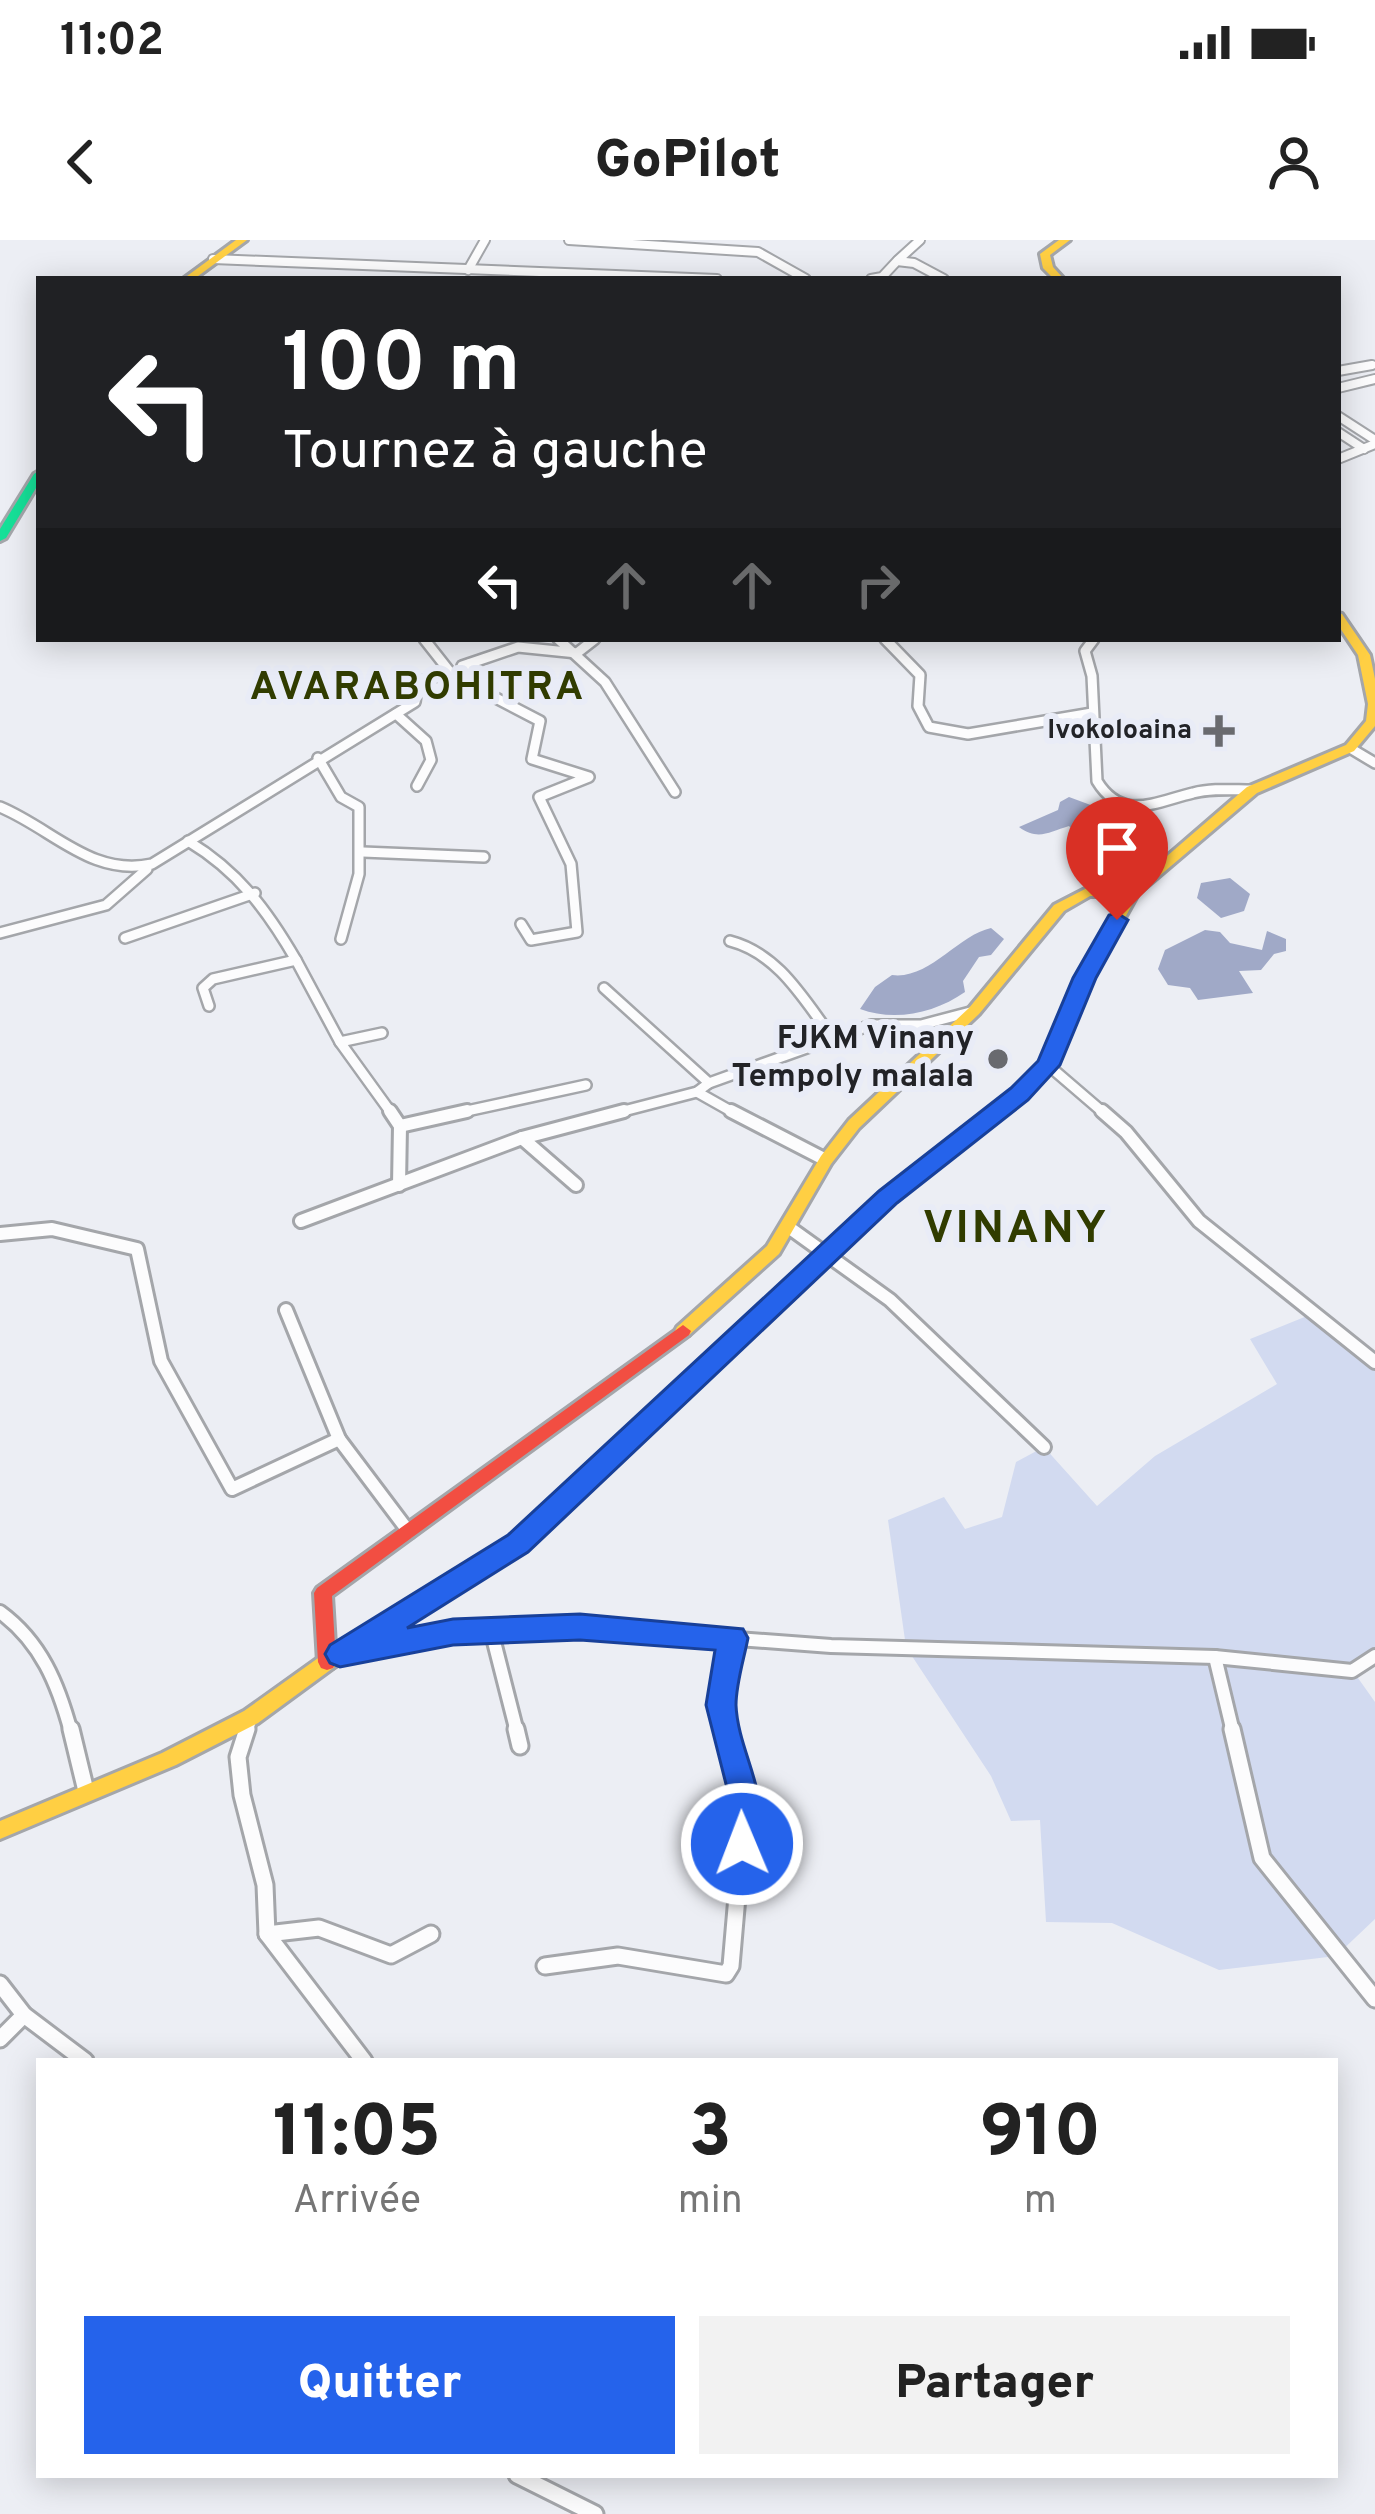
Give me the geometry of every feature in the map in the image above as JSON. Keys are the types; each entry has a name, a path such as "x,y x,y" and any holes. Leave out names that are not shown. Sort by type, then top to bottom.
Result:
{"street":[{"path":"192,276 242,240"},
{"path":"464,273 485,240"},
{"path":"569,240 775,256"},
{"path":"741,240 775,256 800,276"},
{"path":"883,276 920,240"},
{"path":"1056,276 1048,268 1046,254 1065,240"},
{"path":"212,260 590,276"},
{"path":"897,261 939,276"},
{"path":"887,276 924,268"},
{"path":"1341,370 1372,365"},
{"path":"1341,387 1375,379"},
{"path":"1341,418 1375,442 1341,458"},
{"path":"1341,434 1364,448"},
{"path":"0,538 36,479"},
{"path":"0,1830 190,1750 251,1717 334,1658 518,1543 829,1250 937,1155 1020,1094 1048,1065 1085,978 1133,892 1252,790 1350,748 1372,722 1369,655 1341,620"},
{"path":"426,642 449,672"},
{"path":"0,934 106,904 152,864 415,702 418,682 540,642 577,653"},
{"path":"562,642 605,682 675,792"},
{"path":"577,653 591,642"},
{"path":"888,642 920,675 918,706 929,727 950,736 1062,712 1092,713"},
{"path":"1092,642 1085,651 1092,676 1097,781 1103,794 1117,804 1157,808 1193,793 1252,790"},
{"path":"469,664 489,694 508,706 529,710 540,721 532,759 589,777 539,797 571,864 577,932 531,940 521,924"},
{"path":"396,714 426,741 431,760 417,786"},
{"path":"1350,748 1375,764"},
{"path":"318,758 341,797 358,808 363,852 352,914 341,939"},
{"path":"0,807 110,869 137,870 152,864"},
{"path":"188,842 228,864 255,893 340,1042 400,1126 398,1185"},
{"path":"363,852 484,857"},
{"path":"334,1658 320,1600 323,1593 695,1321 773,1250 826,1160 854,1124 974,1012 1059,908 1087,892 1133,892"},
{"path":"125,938 255,893"},
{"path":"730,941 748,946 771,962 836,1041"},
{"path":"209,1006 203,988 213,980 296,960"},
{"path":"604,988 710,1084"},
{"path":"302,1221 522,1138 697,1092 871,1025 914,1026 974,1012"},
{"path":"340,1042 382,1033"},
{"path":"1048,1065 1126,1132 1199,1221 1375,1362"},
{"path":"400,1126 586,1085"},
{"path":"697,1092 826,1160"},
{"path":"522,1138 576,1185"},
{"path":"788,1226 829,1250 1044,1447"},
{"path":"0,1234 52,1229 137,1249 161,1361 232,1489 340,1439"},
{"path":"286,1310 340,1439 409,1532"},
{"path":"0,1612 30,1635 45,1664 69,1725 86,1791"},
{"path":"334,1658 444,1633 580,1627 831,1646 1215,1657 1352,1671 1375,1656"},
{"path":"491,1630 520,1746"},
{"path":"545,1966 618,1956 715,1975 726,1974 731,1966 745,1804 721,1705 733,1638"},
{"path":"1215,1657 1262,1858 1375,1999"},
{"path":"251,1717 238,1757 242,1795 266,1885 267,1934 362,2058"},
{"path":"267,1934 319,1928 392,1955 431,1934"},
{"path":"0,1984 24,2015 81,2058"},
{"path":"0,2039 24,2015"},
{"path":"523,2478 595,2514"}],"shaded area":[{"path":"1069,797 1123,817 1116,838 1100,850 1090,849 1069,826 1038,834 1019,827 1058,810 1060,802"},
{"path":"1143,825 1152,830 1149,857 1132,866 1125,881 1112,882 1091,870 1090,861 1129,829"},
{"path":"1230,878 1250,894 1244,911 1221,918 1197,898 1201,883"},
{"path":"991,928 1004,939 991,955 979,957 963,981 965,992 928,1010 901,1015 860,1009 875,987 892,975 918,971"},
{"path":"1205,930 1220,932 1230,943 1262,950 1267,931 1286,939 1286,951 1274,954 1261,970 1239,971 1253,993 1198,1000 1190,988 1168,985 1158,969 1165,950"},
{"path":"1312,1314 1375,1362 1375,1656 1353,1671 1375,1702 1375,1919 1336,1956 1219,1970 1112,1923 1046,1922 1040,1820 1011,1821 991,1776 906,1647 888,1520 944,1497 965,1529 1002,1517 1016,1462 1044,1447 1097,1506 1155,1456 1277,1384 1250,1339"}],"traffic: fast":[{"path":"0,538 36,479"},
{"path":"483,1565 518,1543 888,1197 1020,1095 1048,1065 1085,978"}],"traffic: slow":[{"path":"192,276 242,240"},
{"path":"1056,276 1045,254 1065,240"},
{"path":"1085,978 1133,892 1252,790 1350,748 1372,722 1374,704 1364,655 1341,620"},
{"path":"683,1331 773,1250 826,1160 854,1124 974,1011 1059,908 1087,892 1133,892"},
{"path":"0,1830 169,1759 251,1717 327,1662 483,1565"}],"traffic: jam":[{"path":"327,1662 323,1593 683,1331"}],"place":[{"name":"Ivokoloaina","path":"1219,731"},
{"name":"FJKM Vinany Tempoly malala","path":"998,1059"}],"district":[{"name":"AVARABOHITRA","path":"418,689"},
{"name":"VINANY","path":"1016,1230"}],"route":[{"path":"742,1844 744,1792 721,1705 733,1638 580,1627 453,1632 340,1654 518,1543 888,1197 1020,1094 1048,1065 1085,978 1117,920"}]}
